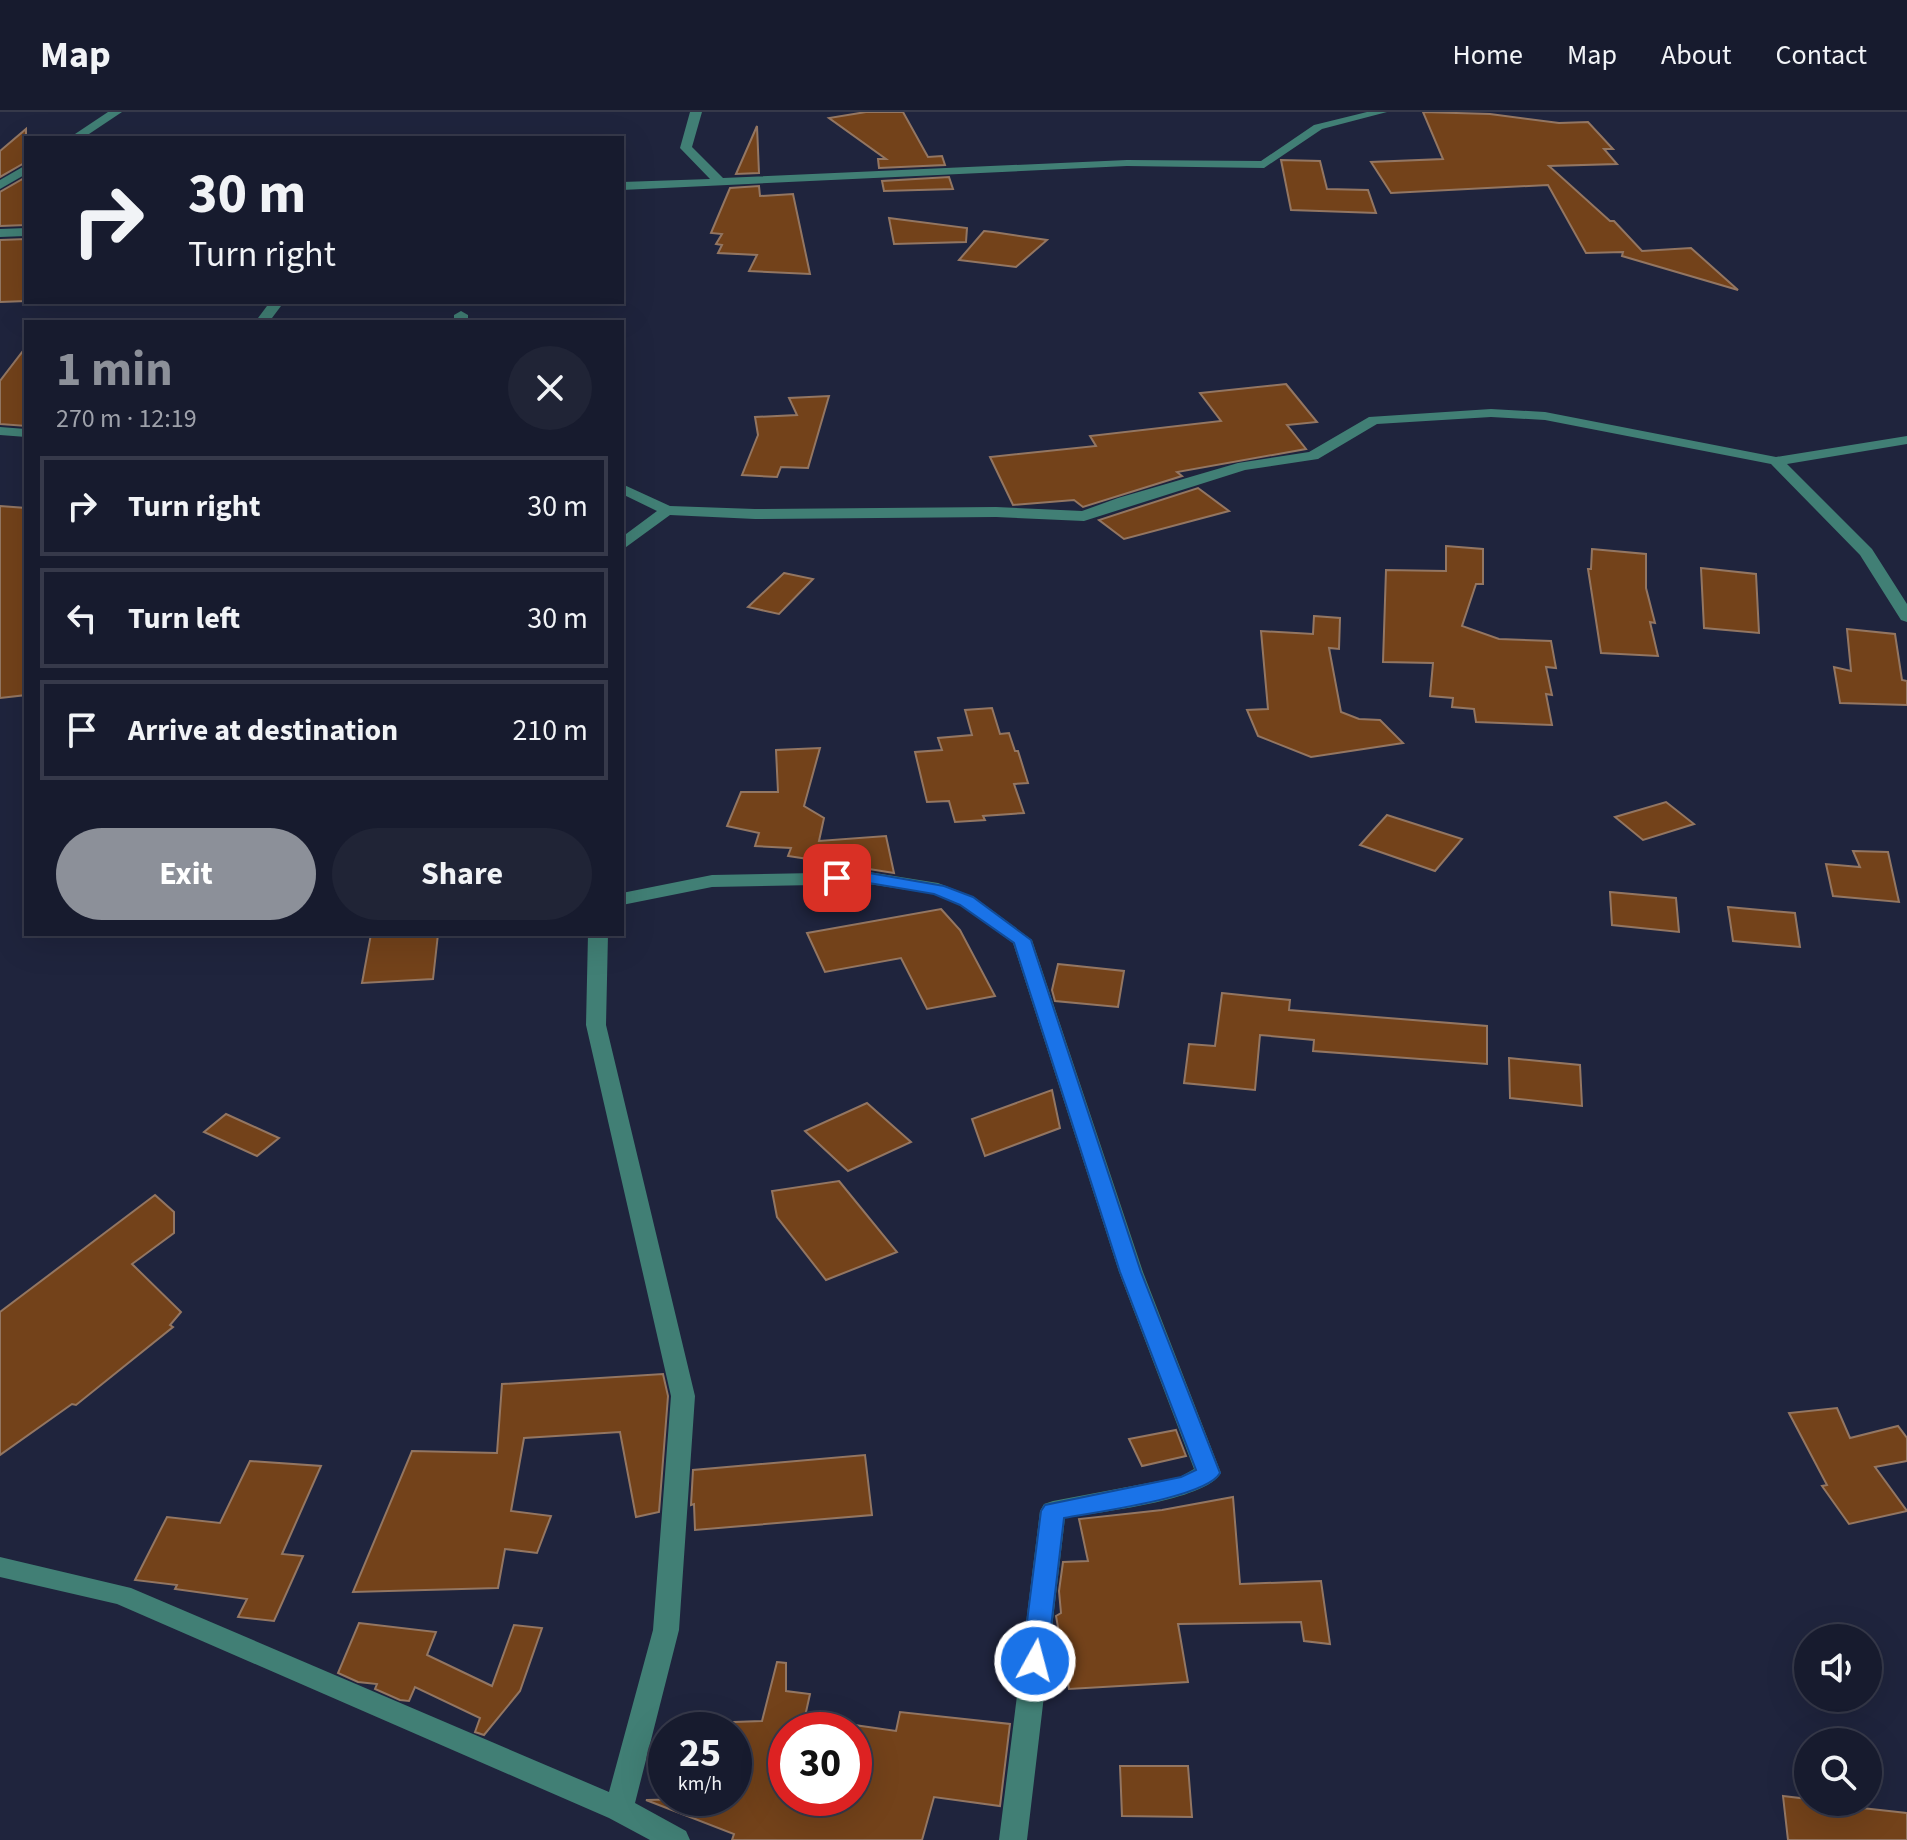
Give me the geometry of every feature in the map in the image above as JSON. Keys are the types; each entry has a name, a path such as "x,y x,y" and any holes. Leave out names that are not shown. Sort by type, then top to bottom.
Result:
{"street":[{"path":"78,136 116,112"},
{"path":"696,112 686,148 720,182"},
{"path":"624,186 1127,163 1264,165 1318,127 1381,112"},
{"path":"0,185 24,170"},
{"path":"0,233 24,232"},
{"path":"624,489 667,510 755,514 996,512 1084,516 1123,501 1243,466 1313,456 1374,420 1433,415 1545,416 1776,461 1907,440"},
{"path":"0,431 24,433"},
{"path":"1776,461 1866,552 1907,617"},
{"path":"624,543 667,510"},
{"path":"624,899 712,881 869,878 938,889 967,901 1022,940 1131,1272 1208,1473 1186,1485 1053,1511 1013,1840"},
{"path":"598,936 596,1025 683,1396 666,1630 619,1809"},
{"path":"0,1567 122,1595 619,1809 676,1840"}],"building":[{"path":"866,112 903,112 928,157 942,156 945,165 879,168 878,159 886,159 829,118"},
{"path":"1423,112 1490,114 1559,123 1588,122 1613,149 1604,149 1617,164 1549,166 1610,221 1614,221 1642,251 1691,248 1738,290 1622,256 1623,252 1586,253 1548,185 1391,193 1371,162 1443,159"},
{"path":"757,126 759,173 736,174"},
{"path":"26,129 24,163 0,177 0,151"},
{"path":"1281,160 1320,161 1327,189 1368,190 1376,213 1291,210"},
{"path":"949,177 953,189 884,191 882,181"},
{"path":"24,178 24,225 0,226 0,192"},
{"path":"759,186 760,196 793,194 810,274 749,271 757,255 718,253 722,245 716,244 722,234 711,233 730,188"},
{"path":"889,218 967,228 966,242 894,244"},
{"path":"984,231 1047,240 1016,267 959,260"},
{"path":"24,239 24,301 0,302 0,240"},
{"path":"24,350 24,426 0,424 0,381"},
{"path":"1286,384 1317,422 1287,425 1306,449 1177,472 1182,476 1083,507 1074,500 1013,505 990,457 1096,446 1090,436 1221,421 1200,393"},
{"path":"829,396 808,468 781,467 777,477 742,475 758,435 755,417 797,415 789,398"},
{"path":"1198,488 1229,511 1124,539 1099,520"},
{"path":"0,506 24,508 24,695 0,698"},
{"path":"1446,546 1483,549 1483,584 1476,584 1462,626 1499,639 1551,641 1556,668 1546,667 1552,695 1546,694 1552,725 1476,722 1474,709 1452,707 1453,698 1430,696 1433,663 1383,662 1386,570 1446,571"},
{"path":"1592,549 1646,554 1646,588 1655,623 1650,622 1658,656 1601,653 1588,569 1591,569"},
{"path":"1701,568 1756,574 1759,633 1704,628"},
{"path":"784,573 813,579 779,614 748,607"},
{"path":"1314,616 1340,618 1339,649 1329,648 1341,712 1359,719 1380,720 1403,743 1311,757 1258,736 1247,710 1268,709 1261,631 1313,634"},
{"path":"1847,629 1895,634 1902,680 1907,681 1907,705 1840,703 1834,667 1851,671"},
{"path":"992,708 1000,734 1009,733 1015,751 1018,751 1028,783 1014,784 1024,813 955,822 949,801 927,802 915,752 942,750 938,738 972,735 965,710"},
{"path":"820,748 804,806 824,818 819,841 886,836 894,873 869,869 816,870 817,851 815,860 788,856 791,848 755,846 759,833 727,826 741,792 778,792 776,750"},
{"path":"1666,802 1694,824 1643,840 1615,817"},
{"path":"1387,815 1462,839 1435,871 1360,845"},
{"path":"1853,851 1888,852 1899,902 1833,896 1826,864 1860,867"},
{"path":"1610,892 1676,898 1679,932 1612,925"},
{"path":"1728,907 1795,913 1800,947 1733,941"},
{"path":"941,909 960,930 995,996 927,1009 901,958 825,972 807,933"},
{"path":"371,936 438,936 433,979 362,983"},
{"path":"1058,964 1124,971 1118,1007 1055,1001 1052,990"},
{"path":"1222,993 1290,1000 1289,1010 1487,1026 1487,1064 1313,1051 1314,1040 1260,1035 1255,1090 1184,1083 1189,1044 1215,1046"},
{"path":"1509,1058 1580,1065 1582,1106 1510,1098"},
{"path":"1052,1090 1060,1128 985,1156 972,1119"},
{"path":"867,1103 911,1142 848,1171 805,1131"},
{"path":"226,1114 279,1138 257,1156 204,1132"},
{"path":"839,1181 897,1252 826,1280 777,1217 772,1191"},
{"path":"155,1195 174,1212 174,1233 132,1264 181,1312 170,1325 173,1327 76,1405 72,1404 0,1455 0,1312"},
{"path":"663,1374 668,1396 659,1512 636,1517 620,1432 524,1438 511,1511 551,1516 537,1553 505,1549 498,1588 353,1592 412,1451 497,1453 502,1384"},
{"path":"1837,1408 1850,1438 1898,1426 1907,1438 1907,1461 1875,1467 1907,1511 1849,1524 1822,1486 1827,1485 1789,1413"},
{"path":"1176,1430 1186,1456 1142,1466 1129,1439"},
{"path":"865,1455 872,1515 695,1530 694,1504 691,1505 693,1470"},
{"path":"250,1461 321,1466 282,1554 303,1556 274,1621 238,1617 247,1599 135,1580 167,1517 220,1523"},
{"path":"1233,1497 1240,1584 1321,1581 1330,1644 1304,1641 1301,1622 1178,1624 1188,1682 1069,1689 1056,1616 1061,1613 1059,1591 1063,1562 1088,1561 1079,1519 1162,1510"},
{"path":"359,1623 436,1632 427,1655 492,1686 514,1625 542,1628 520,1691 484,1735 475,1732 480,1718 415,1687 409,1701 400,1700 375,1689 377,1684 358,1682 338,1673"},
{"path":"777,1662 786,1663 786,1691 810,1694 806,1712 768,1712 768,1816 872,1816 872,1728 896,1731 900,1712 1010,1724 1000,1806 934,1797 922,1840 732,1840 734,1834 687,1816 752,1816 752,1721 762,1721"},
{"path":"1120,1766 1188,1766 1192,1817 1122,1816"},
{"path":"1783,1796 1794,1797 1794,1816 1882,1816 1882,1810 1907,1813 1907,1840 1788,1840"}],"route":[{"path":"837,878 869,878 938,889 967,901 1022,940 1131,1272 1208,1473 1186,1485 1053,1511 1035,1661"}]}
